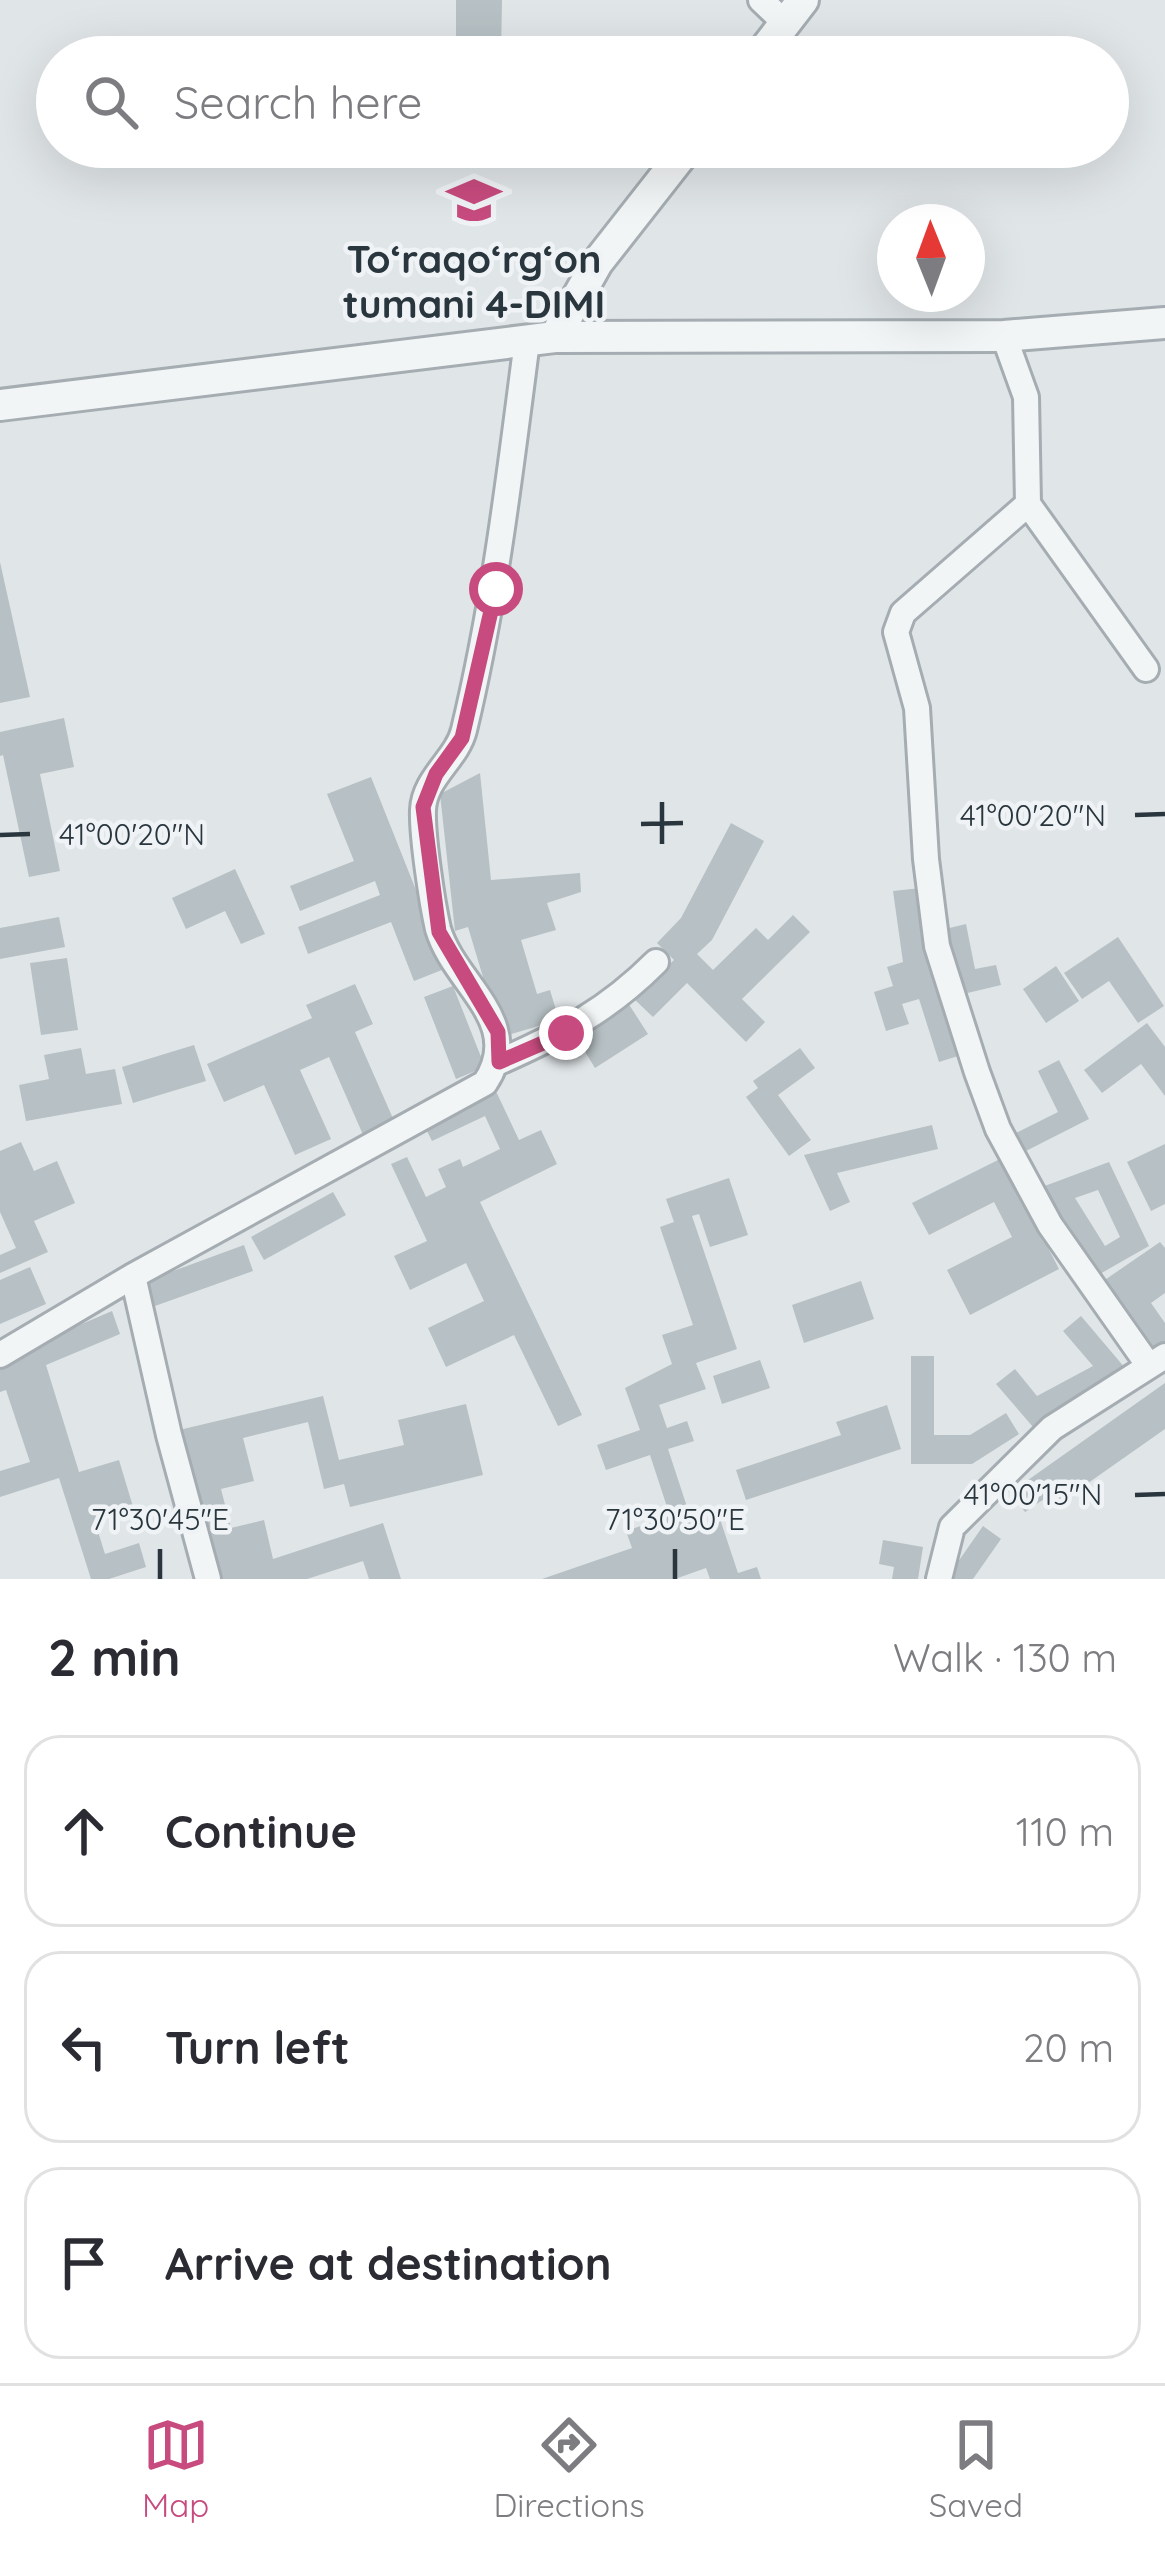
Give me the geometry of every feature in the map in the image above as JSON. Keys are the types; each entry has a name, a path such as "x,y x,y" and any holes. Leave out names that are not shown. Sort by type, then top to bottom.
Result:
{"street":[{"path":"761,0 794,12 775,36"},
{"path":"499,1062 498,1032 439,932 423,807 436,774 462,738 496,589 541,339 672,168"},
{"path":"0,405 541,339 1004,336 1165,323"},
{"path":"1004,336 1026,398 1028,505 1146,669"},
{"path":"939,1579 952,1526 1052,1428 1157,1361 1050,1225 998,1129 937,946 926,859 917,707 896,632 902,613 1028,505"},
{"path":"0,1355 485,1082 499,1062 566,1033 619,999 656,962"},
{"path":"134,1276 169,1436 208,1579"}],"building":[{"path":"456,0 502,0 501,36 456,36"},
{"path":"0,562 30,697 0,703"},
{"path":"64,718 74,767 40,774 60,871 29,877 0,756 0,732"},
{"path":"480,773 491,880 580,873 581,892 547,903 556,930 521,940 537,994 550,990 559,1020 501,1037 468,927 455,931 440,794"},
{"path":"371,777 447,968 414,981 391,922 308,954 298,927 380,895 375,881 300,911 290,886 354,861 327,794"},
{"path":"731,823 764,841 712,940 697,954 713,970 756,928 768,940 793,915 810,932 742,999 765,1022 746,1042 687,983 653,1017 634,999 674,960 657,943 681,918"},
{"path":"235,869 265,934 241,944 225,911 186,929 172,898"},
{"path":"921,888 961,1055 939,1062 919,999 902,1004 909,1024 886,1031 874,992 893,986 887,967 903,962 893,891"},
{"path":"59,917 65,947 0,959 0,928"},
{"path":"966,924 975,969 996,965 1001,985 955,996 941,930"},
{"path":"1118,937 1164,1006 1138,1023 1109,981 1082,999 1064,973"},
{"path":"67,958 78,1030 41,1035 30,963"},
{"path":"1056,966 1079,1001 1046,1023 1023,989"},
{"path":"355,984 373,1024 355,1032 395,1123 364,1137 329,1057 300,1070 331,1139 295,1155 264,1085 224,1102 207,1064 312,1018 306,1005"},
{"path":"453,986 485,1067 456,1079 424,997"},
{"path":"628,1003 648,1034 595,1068 576,1037"},
{"path":"1147,1023 1165,1047 1165,1096 1141,1064 1102,1093 1084,1070"},
{"path":"194,1045 206,1081 133,1103 122,1067"},
{"path":"81,1048 86,1074 115,1069 122,1104 26,1121 19,1085 49,1079 44,1055"},
{"path":"800,1048 815,1068 778,1095 811,1140 789,1156 746,1097 758,1088 753,1081"},
{"path":"1059,1060 1089,1119 1020,1154 1010,1136 1058,1112 1038,1071"},
{"path":"494,1087 519,1140 541,1130 557,1164 480,1202 582,1415 558,1426 514,1335 446,1367 428,1328 484,1301 466,1263 410,1290 394,1256 427,1241 391,1164 407,1157 426,1197 446,1187 438,1169 460,1159 463,1167 500,1149 485,1116 432,1141 422,1121"},
{"path":"932,1125 938,1149 837,1173 850,1202 830,1211 804,1155"},
{"path":"21,1142 34,1171 57,1161 75,1203 34,1221 48,1252 0,1273 0,1255 16,1248 0,1212 0,1151"},
{"path":"1165,1144 1165,1204 1151,1211 1127,1162"},
{"path":"1002,1158 1059,1269 970,1315 947,1270 1012,1237 994,1202 929,1235 912,1203"},
{"path":"1109,1162 1149,1246 1098,1275 1042,1187","holes":["1098,1190 1120,1237 1105,1246 1075,1198"]},
{"path":"729,1178 748,1235 710,1247 699,1214 692,1216 737,1349 696,1363 706,1389 659,1405 667,1428 687,1421 694,1441 668,1449 694,1528 720,1519 738,1573 757,1567 761,1579 710,1579 706,1568 675,1579 542,1579 632,1548 626,1531 670,1516 650,1455 606,1470 597,1445 640,1430 625,1388 672,1364 662,1335 693,1325 660,1227 674,1222 666,1199"},
{"path":"333,1192 346,1215 264,1260 251,1237"},
{"path":"1160,1242 1165,1248 1165,1293 1151,1303 1165,1323 1165,1346 1150,1357 1099,1284"},
{"path":"244,1245 253,1271 155,1306 146,1281"},
{"path":"30,1267 46,1304 0,1324 0,1280"},
{"path":"861,1281 874,1319 804,1343 792,1305"},
{"path":"112,1311 120,1334 46,1365 79,1472 119,1460 134,1510 95,1522 105,1554 139,1543 146,1567 109,1579 91,1579 59,1478 0,1497 0,1471 30,1462 6,1390 0,1392 0,1367 15,1362 12,1354"},
{"path":"1081,1316 1131,1375 1033,1427 996,1384 1015,1369 1037,1396 1093,1366 1063,1331"},
{"path":"911,1356 934,1356 934,1435 970,1435 1006,1413 1019,1434 972,1464 911,1464"},
{"path":"760,1360 770,1388 722,1404 713,1376"},
{"path":"1165,1383 1165,1429 1054,1507 1047,1497 1025,1512 1011,1492"},
{"path":"323,1396 339,1460 404,1445 398,1420 466,1404 483,1475 350,1507 344,1484 324,1489 308,1422 243,1438 254,1481 221,1489 231,1528 264,1520 273,1559 383,1523 401,1579 369,1579 363,1561 307,1579 211,1579 175,1431"},
{"path":"887,1405 901,1449 746,1500 736,1470 841,1435 836,1422"},
{"path":"983,1526 1001,1539 973,1579 946,1579"},
{"path":"883,1540 923,1547 918,1579 892,1579 894,1567 879,1564"}],"place":[{"name":"To‘raqo‘rg‘on tumani 4-DIMI","path":"474,200"}],"route":[{"path":"496,589 462,738 436,774 423,807 439,932 498,1032 499,1062 566,1033"}]}
